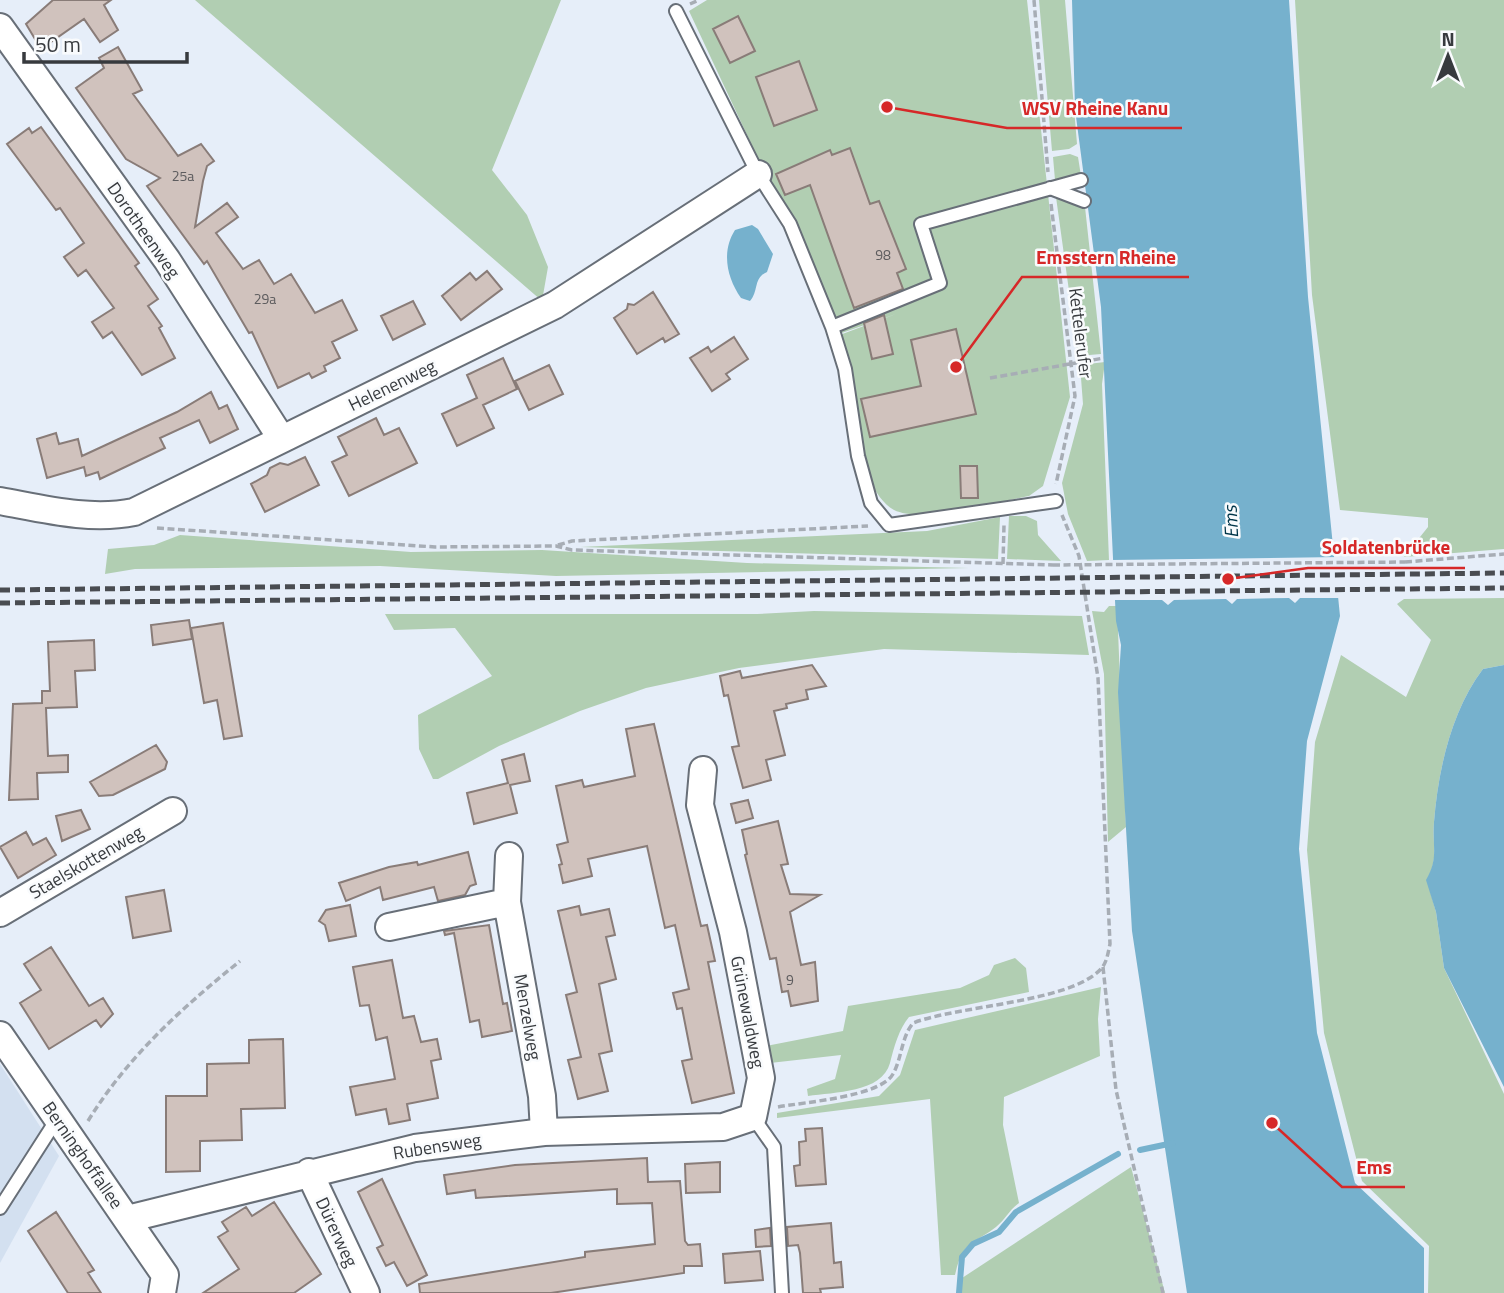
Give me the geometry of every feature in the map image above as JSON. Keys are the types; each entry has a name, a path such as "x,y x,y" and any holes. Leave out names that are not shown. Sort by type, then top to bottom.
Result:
{"street":[{"name":"Dorotheenweg","path":"0,27 167,260 281,438"},
{"name":"Helenenweg","path":"0,501 75,514 112,516 134,512 555,305 758,174"},
{"name":"Grünewaldweg","path":"703,770 700,805 733,932 761,1077 753,1117"},
{"name":"Staelskottenweg","path":"0,912 173,811"},
{"name":"Menzelweg","path":"509,856 507,902 542,1096 544,1132"},
{"path":"390,927 507,902"},
{"name":"Berninghoffallee","path":"0,1035 127,1219 163,1284"},
{"name":"Rubensweg","path":"127,1219 415,1148 544,1132 723,1127 753,1117"},
{"name":"Dürerweg","path":"309,1172 366,1293"}],"lane":[{"path":"676,10 758,174 790,224 832,327 845,369 858,456 871,503 889,525 1056,501"},
{"path":"832,327 940,283 920,224 1081,180"},
{"path":"1049,187 1084,201"},
{"path":"753,1117 774,1147 782,1293"},
{"path":"0,1208 58,1119"}],"path":[{"name":"Kettelerufer","path":"1034,0 1049,187 1075,396 1056,482 1056,501"},
{"path":"990,378 1104,358"},
{"path":"1056,501 1079,556 1098,678 1110,944 1103,967 1116,1090 1163,1293"},
{"path":"1003,565 1005,508"},
{"path":"556,546 572,541 889,525"},
{"path":"153,528 435,547 556,546 572,550 1003,565 1405,562 1504,554"},
{"path":"75,1143 102,1098 146,1044 183,1007 240,961"},
{"path":"753,1117 778,1107 874,1090 892,1076 906,1032 914,1023 1049,992 1079,983 1103,967"}],"shaded area":[{"path":"0,1064 59,1156 0,1263"}],"green space":[{"path":"195,0 561,0 492,170 527,215 548,267 542,301"},
{"path":"707,0 1027,0 1070,397 1043,486 1029,496 923,515 894,510 877,493 870,481 837,336 896,314 836,335 794,219 769,182 689,11"},
{"path":"1039,0 1065,0 1077,144 1069,149 1052,151"},
{"path":"1295,0 1504,0 1504,549 1404,557 1428,527 1428,518 1340,510 1312,295"},
{"path":"1070,154 1078,157 1081,176 1055,180 1053,157"},
{"path":"1056,197 1085,207 1101,354 1078,356"},
{"path":"1105,362 1102,384 1109,560 1087,561 1068,514 1062,483 1083,404 1080,365"},
{"path":"1009,516 1026,516 1037,521 1038,535 1061,561 1007,559"},
{"path":"1000,517 998,559 580,547 927,531"},
{"path":"180,535 411,552 542,550 747,563 969,568 556,576 380,566 135,569 105,574 108,549 154,545"},
{"path":"1504,598 1504,665 1483,669 1462,703 1454,722 1439,782 1434,822 1434,858 1427,880 1436,912 1444,968 1504,1094 1504,1293 1428,1293 1429,1246 1362,1181 1324,1033 1307,850 1315,742 1341,655 1406,697 1431,640 1397,604 1404,599"},
{"path":"1109,606 1117,606 1126,827 1108,842 1104,674 1092,611 1104,612"},
{"path":"814,611 1082,616 1089,655 884,649 739,668 646,688 580,711 499,746 438,779 433,779 419,749 418,715 492,676 455,628 394,630 385,614 757,614"},
{"path":"1015,958 1026,968 1029,992 909,1017 885,1073 867,1086 808,1096 807,1089 835,1079 841,1055 770,1063 766,1046 843,1031 848,1006 960,988 989,975 994,965"},
{"path":"1101,987 1098,1019 1100,1056 1004,1097 1003,1125 1019,1203 996,1227 965,1249 955,1275 941,1275 930,1099 777,1118 777,1113 879,1096 900,1075 915,1030"},
{"path":"1131,1167 1165,1293 961,1293 959,1280"}],"water":[{"path":"1072,0 1289,0 1308,297 1340,616 1307,741 1299,849 1317,1033 1355,1183 1424,1248 1424,1293 1187,1293 1132,931 1118,692 1121,645 1116,621 1101,307 1075,109"},
{"path":"752,225 758,229 773,254 767,272 758,281 750,301 741,298 736,290 729,273 727,256 735,230"},
{"path":"1504,665 1504,1087 1444,968 1436,912 1426,880 1434,858 1434,822 1439,782 1454,722 1462,703 1483,669"}],"pier":[{"path":"1339,557 1342,598 1300,598 1295,603 1289,598 1237,599 1232,604 1226,599 1174,600 1168,605 1162,600 1113,600 1111,560"}],"building":[{"path":"53,0 111,0 104,5 118,30 100,42 84,19 41,49 26,24"},
{"path":"738,16 755,51 730,63 713,29"},
{"path":"118,47 142,90 133,94 178,156 201,144 214,161 207,166 195,227 227,203 238,217 216,233 243,269 259,260 274,284 291,274 315,313 342,300 357,330 332,342 340,358 324,366 326,371 312,378 309,373 278,388 252,332 249,333 207,261 204,264 147,186 160,178 126,159 76,88 104,68 99,58"},
{"path":"799,61 817,110 774,126 756,77"},
{"path":"41,127 139,263 135,266 158,299 148,306 162,326 159,328 175,358 142,375 112,332 103,338 92,322 114,308 86,270 78,276 64,257 84,243 60,208 56,210 7,144 29,128 32,133"},
{"path":"850,148 870,204 879,201 906,269 897,273 903,289 854,308 810,185 785,195 776,174 830,150 832,155"},
{"path":"487,271 502,289 461,320 442,296 470,273 476,280"},
{"path":"653,292 679,334 665,342 663,338 637,354 614,318 627,309 628,304 634,305"},
{"path":"413,301 425,324 393,340 381,316"},
{"path":"884,315 893,354 872,359 864,323"},
{"path":"956,329 976,414 870,437 861,399 921,386 911,340"},
{"path":"734,337 748,359 726,374 730,379 712,391 690,358 708,347 711,352"},
{"path":"503,358 517,389 483,405 494,428 457,446 442,414 477,398 467,375"},
{"path":"549,365 563,394 529,410 515,381"},
{"path":"211,392 219,409 227,405 238,429 210,443 199,420 160,438 165,448 100,479 98,472 86,476 84,467 47,478 37,439 56,433 59,444 78,439 82,456 177,412"},
{"path":"376,418 384,435 399,428 417,463 349,496 332,462 347,455 338,437"},
{"path":"305,457 319,485 265,512 251,484 280,463 288,465"},
{"path":"960,466 977,466 978,498 961,498"},
{"path":"189,620 192,639 153,645 151,625"},
{"path":"223,623 242,736 224,739 217,700 204,703 191,628"},
{"path":"94,640 95,670 75,671 77,707 46,708 48,756 68,755 68,772 37,773 38,799 9,800 13,704 42,703 42,691 50,691 48,642"},
{"path":"812,665 826,686 806,690 808,699 786,704 787,708 774,711 785,755 766,760 771,780 743,788 732,747 739,746 728,695 724,696 720,676 740,671 742,678"},
{"path":"654,724 701,926 707,925 715,961 708,962 734,1093 692,1103 682,1061 692,1059 682,1008 677,1009 673,993 689,989 675,925 665,928 647,846 588,859 592,876 563,883 559,865 562,864 557,845 568,842 556,786 582,780 584,787 635,776 626,729"},
{"path":"156,745 167,762 165,769 113,795 99,796 90,782"},
{"path":"524,754 530,781 510,785 517,813 474,824 467,793 508,783 502,760"},
{"path":"748,800 753,818 736,823 731,804"},
{"path":"81,810 90,829 62,841 56,816"},
{"path":"778,821 788,864 781,865 790,894 820,895 790,912 801,965 815,962 818,1001 791,1006 788,991 782,992 776,958 770,959 745,855 747,854 742,830"},
{"path":"26,832 33,845 46,838 56,855 18,878 0,847"},
{"path":"468,852 476,884 470,886 465,895 438,901 434,887 383,900 380,887 346,901 339,883 389,867 417,862 418,865"},
{"path":"164,890 171,931 133,938 126,897"},
{"path":"350,905 356,936 329,941 325,925 319,921 326,910"},
{"path":"579,906 581,915 609,909 615,935 606,937 616,979 599,984 612,1051 599,1054 608,1091 578,1099 568,1060 581,1057 566,995 577,992 558,911"},
{"path":"489,925 503,1004 507,1003 512,1031 482,1037 479,1020 470,1022 454,933 445,935 444,931"},
{"path":"51,947 89,1006 103,998 113,1014 101,1027 96,1020 49,1049 20,1003 41,990 24,964"},
{"path":"392,960 403,1018 414,1016 421,1042 437,1039 441,1059 431,1061 438,1098 407,1104 410,1120 389,1124 386,1109 356,1115 350,1087 395,1079 387,1037 376,1040 369,1005 360,1006 353,967"},
{"path":"283,1039 285,1108 241,1109 242,1140 200,1141 200,1171 166,1172 166,1096 207,1096 207,1064 249,1063 249,1040"},
{"path":"822,1128 826,1184 796,1186 794,1166 800,1165 799,1142 806,1141 805,1129"},
{"path":"647,1158 648,1182 680,1181 685,1241 688,1245 700,1244 702,1266 684,1266 684,1273 551,1293 420,1293 419,1284 585,1257 585,1252 655,1244 652,1203 617,1204 617,1189 476,1198 475,1190 447,1194 444,1175 515,1165"},
{"path":"720,1162 720,1192 686,1193 685,1164"},
{"path":"382,1179 427,1275 407,1286 394,1262 386,1266 377,1248 383,1245 358,1192"},
{"path":"274,1202 321,1274 294,1293 203,1293 239,1269 218,1237 228,1231 222,1222 246,1207 252,1216"},
{"path":"56,1212 94,1270 88,1273 101,1293 68,1293 28,1231"},
{"path":"831,1223 834,1263 841,1262 843,1287 820,1289 821,1293 803,1293 800,1253 798,1245 788,1246 787,1227"},
{"path":"770,1228 771,1246 756,1247 755,1230"},
{"path":"760,1251 763,1280 725,1283 723,1254"}],"waterway":[{"path":"1140,1150 1173,1143"},
{"path":"959,1293 962,1257 973,1244 999,1232 1016,1212 1118,1154"}],"railway":[{"path":"0,590 1504,573"},
{"path":"0,603 1504,588"}],"place":[{"name":"WSV Rheine Kanu","path":"887,107"},
{"name":"Emsstern Rheine","path":"956,367"},
{"name":"Soldatenbrücke","path":"1228,579"},
{"name":"Ems","path":"1272,1123"}]}
